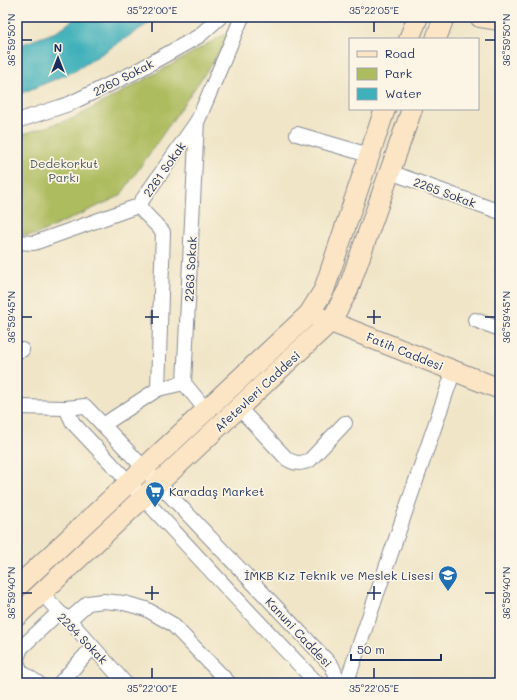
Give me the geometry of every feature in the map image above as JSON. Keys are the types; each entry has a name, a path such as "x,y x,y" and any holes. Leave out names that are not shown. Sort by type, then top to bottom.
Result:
{"main road":[{"path":"409,38 418,17"},
{"path":"436,38 444,17"},
{"path":"480,17 500,20"},
{"name":"Afetevleri Caddesi","path":"17,587 309,314 324,290 385,110"},
{"name":"Afetevleri Caddesi","path":"17,616 331,322 348,290 412,110"},
{"name":"Fatih Caddesi","path":"309,314 500,389"}],"street":[{"name":"2260 Sokak","path":"17,121 69,104 135,72 199,36 220,17"},
{"name":"2261 Sokak","path":"17,242 34,243 138,206 198,120 242,17"},
{"name":"2263 Sokak","path":"184,383 198,120"},
{"path":"297,134 369,155"},
{"name":"2265 Sokak","path":"390,172 500,212"},
{"path":"138,206 163,232 158,389"},
{"path":"475,320 500,329"},
{"path":"344,682 454,370"},
{"path":"103,425 158,389 184,383 206,410"},
{"name":"Kanuni Caddesi","path":"17,407 66,408 85,406 332,666 344,682"},
{"name":"Kanuni Caddesi","path":"66,408 73,423 317,683"},
{"path":"239,408 287,459 295,462 305,462 310,460 345,423"},
{"name":"2284 Sokak","path":"42,593 94,647 125,683"},
{"path":"17,658 21,648 64,616 88,603 103,601 124,603 146,609 172,624 229,683"},
{"path":"60,683 94,647"},
{"path":"17,662 21,672 38,683"}],"green space":[{"name":"Dedekorkut Parkı","path":"237,27 120,196 35,235 17,235 17,136 74,118"}],"water":[{"path":"77,17 157,17 75,71 17,95 17,46 56,32"}],"place":[{"name":"Karadaş Market","path":"155,508"},
{"name":"İMKB Kız Teknik ve Meslek Lisesi","path":"448,592"}]}
